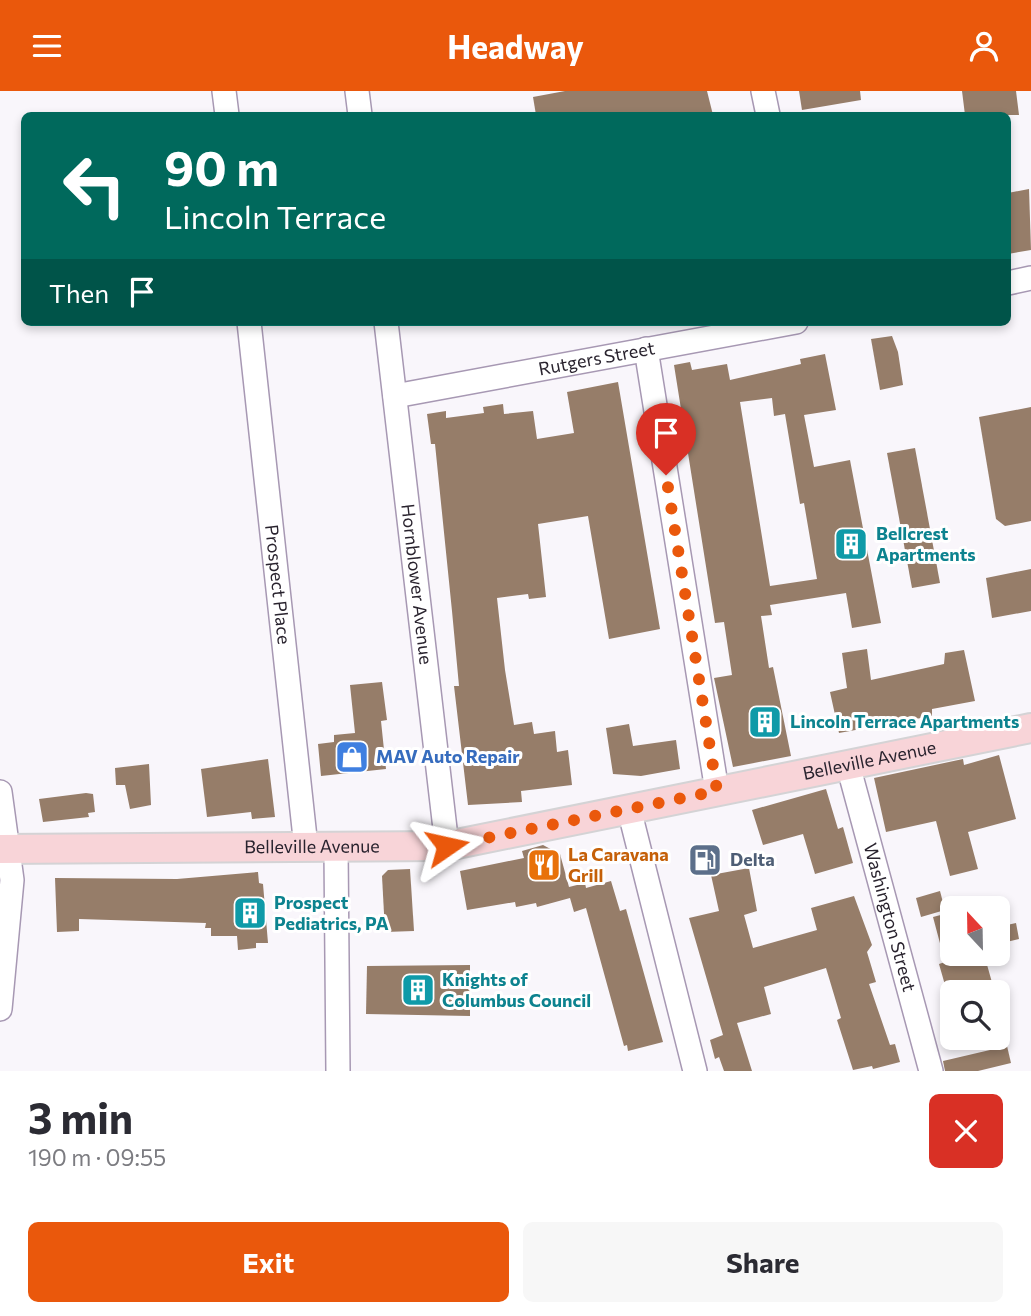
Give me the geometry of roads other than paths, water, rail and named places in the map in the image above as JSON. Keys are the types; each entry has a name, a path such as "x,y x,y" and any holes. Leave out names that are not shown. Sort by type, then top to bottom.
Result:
{"main road":[{"name":"Belleville Avenue","path":"4,849 336,849 447,846 1031,728"}],"street":[{"path":"224,91 227,112"},
{"path":"357,91 360,112"},
{"path":"763,91 767,112"},
{"path":"1011,282 1031,278"},
{"name":"Prospect Place","path":"249,326 306,847"},
{"name":"Hornblower Avenue","path":"386,326 447,846"},
{"name":"Rutgers Street","path":"395,396 774,326"},
{"path":"646,349 717,791"},
{"name":"Washington Street","path":"848,765 931,1071"},
{"path":"0,792 4,849 12,880 0,1009"},
{"path":"629,809 695,1071"},
{"path":"336,849 338,1071"}],"place":[{"name":"Bellcrest Apartments","path":"851,544"},
{"name":"Lincoln Terrace Apartments","path":"765,722"},
{"name":"MAV Auto Repair","path":"352,757"},
{"name":"Delta","path":"705,860"},
{"name":"La Caravana Grill","path":"544,865"},
{"name":"Prospect Pediatrics, PA","path":"250,913"},
{"name":"Knights of Columbus Council","path":"418,990"}]}
